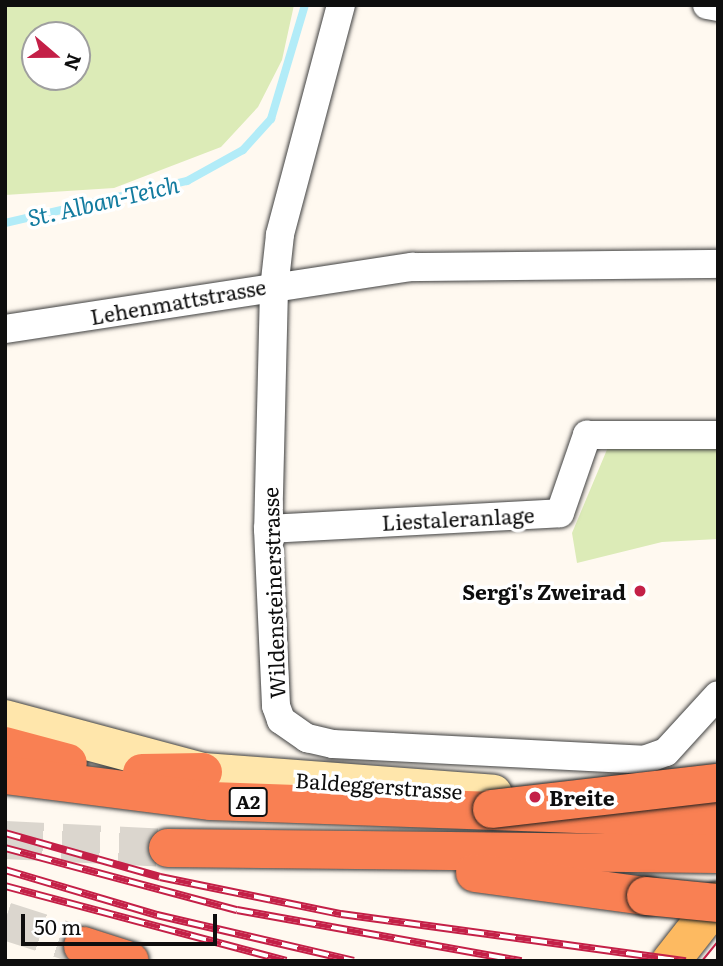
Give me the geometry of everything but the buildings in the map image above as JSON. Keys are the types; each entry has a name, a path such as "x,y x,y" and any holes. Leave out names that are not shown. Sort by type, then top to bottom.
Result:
{"highway":[{"path":"5,746 89,768 202,772"},
{"name":"A2","path":"5,775 211,801 718,819"},
{"path":"492,809 718,783"},
{"path":"168,848 331,853 718,854"},
{"path":"331,853 646,896 718,902"},
{"path":"83,946 130,961"}],"main road":[{"path":"671,961 718,902"}],"street":[{"name":"Lehenmattstrasse","path":"5,329 274,289 280,235 341,5"},
{"path":"707,5 718,7"},
{"path":"274,289 412,267 718,264"},
{"name":"Wildensteinerstrasse","path":"274,289 268,528 275,706 281,720 307,738 456,753 643,760 666,752 718,695"},
{"name":"Liestaleranlage","path":"268,528 560,513 587,435 718,435"},
{"name":"Baldeggerstrasse","path":"5,719 202,772 535,797 718,783"}],"green space":[{"path":"5,5 294,5 282,60 258,107 221,147 114,188 5,195"},
{"path":"611,440 718,443 718,539 662,542 577,563 572,533"}],"waterway":[{"name":"St. Alban-Teich","path":"5,223 187,181 243,150 271,119 305,5"}],"tunnel":[{"path":"5,840 168,848"},
{"path":"5,921 83,946"}],"tram line":[{"path":"702,961 718,941"},
{"path":"715,961 718,958"}],"railway":[{"path":"5,833 160,877 341,914 686,961"},
{"path":"5,848 237,910 521,961"},
{"path":"5,870 157,915 354,961"},
{"path":"5,886 286,961"}],"place":[{"name":"Sergi's Zweirad","path":"640,591"},
{"name":"Breite","path":"535,797"}]}
